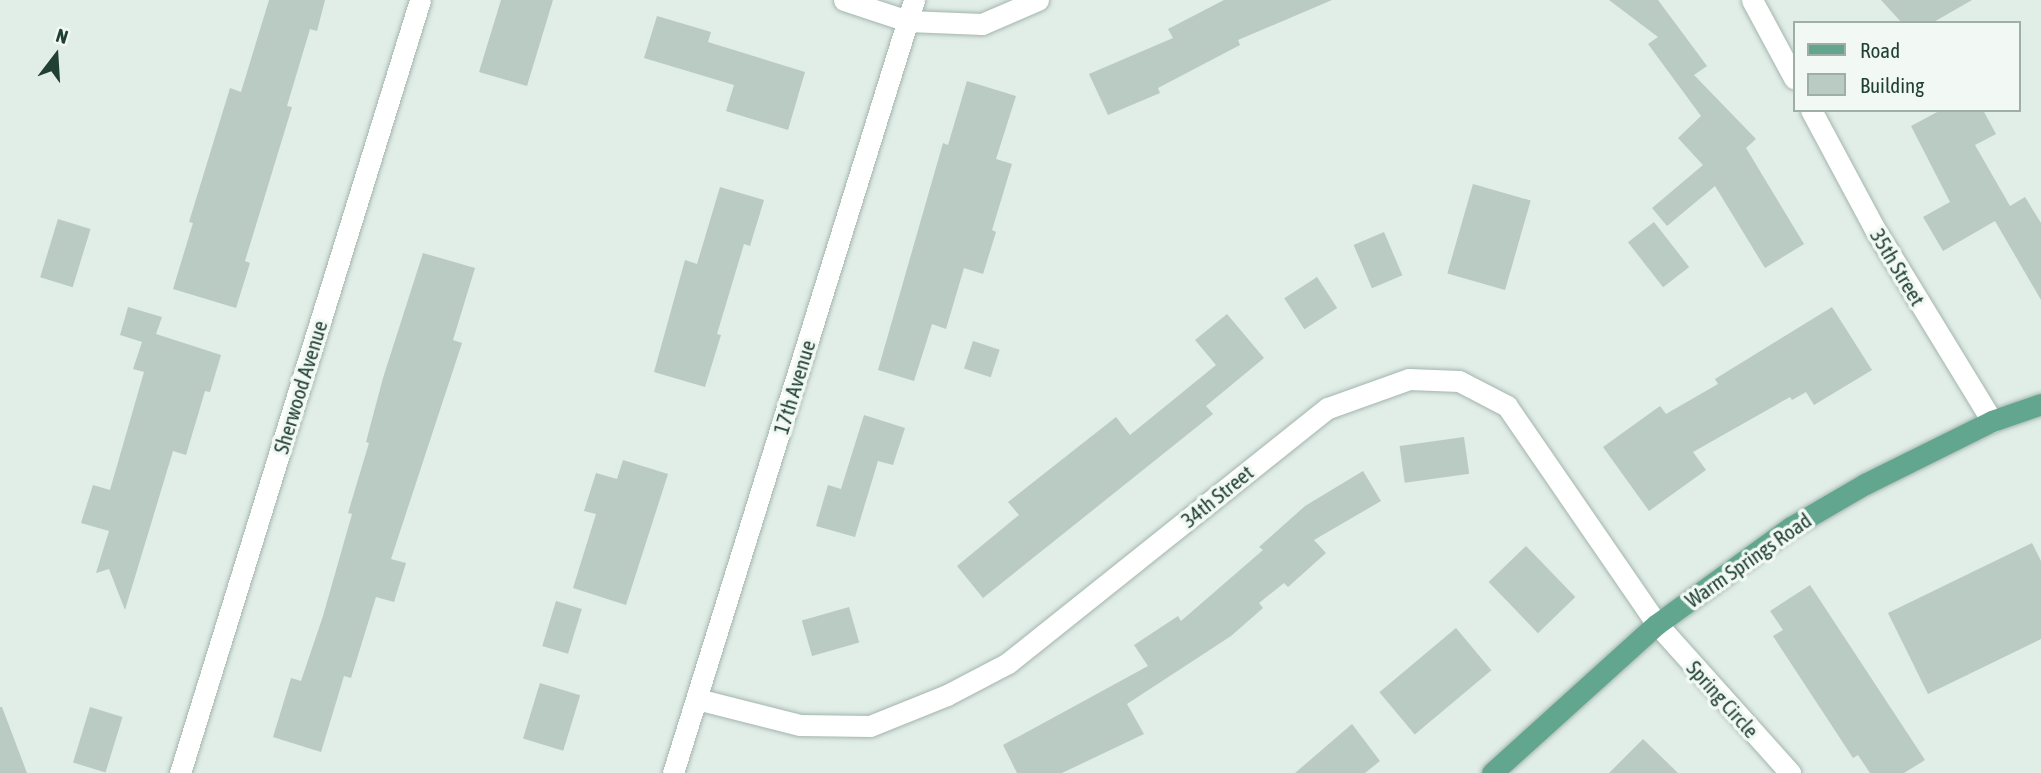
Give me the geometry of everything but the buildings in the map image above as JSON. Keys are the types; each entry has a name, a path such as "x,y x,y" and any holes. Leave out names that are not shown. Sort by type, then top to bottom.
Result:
{"main road":[{"name":"Warm Springs Road","path":"1492,773 1657,624 1791,527 1865,484 1992,421 2041,404"}],"street":[{"name":"Sherwood Avenue","path":"180,773 420,0"},
{"path":"844,0 908,21 982,24 1038,0"},
{"name":"17th Avenue","path":"673,773 914,0"},
{"path":"1753,0 1792,74"},
{"name":"35th Street","path":"1812,112 1876,231 1992,421"},
{"name":"34th Street","path":"697,699 800,725 870,726 947,695 1008,663 1328,408 1409,379 1459,381 1507,406 1657,624"},
{"name":"Spring Circle","path":"1657,624 1790,773"}]}
